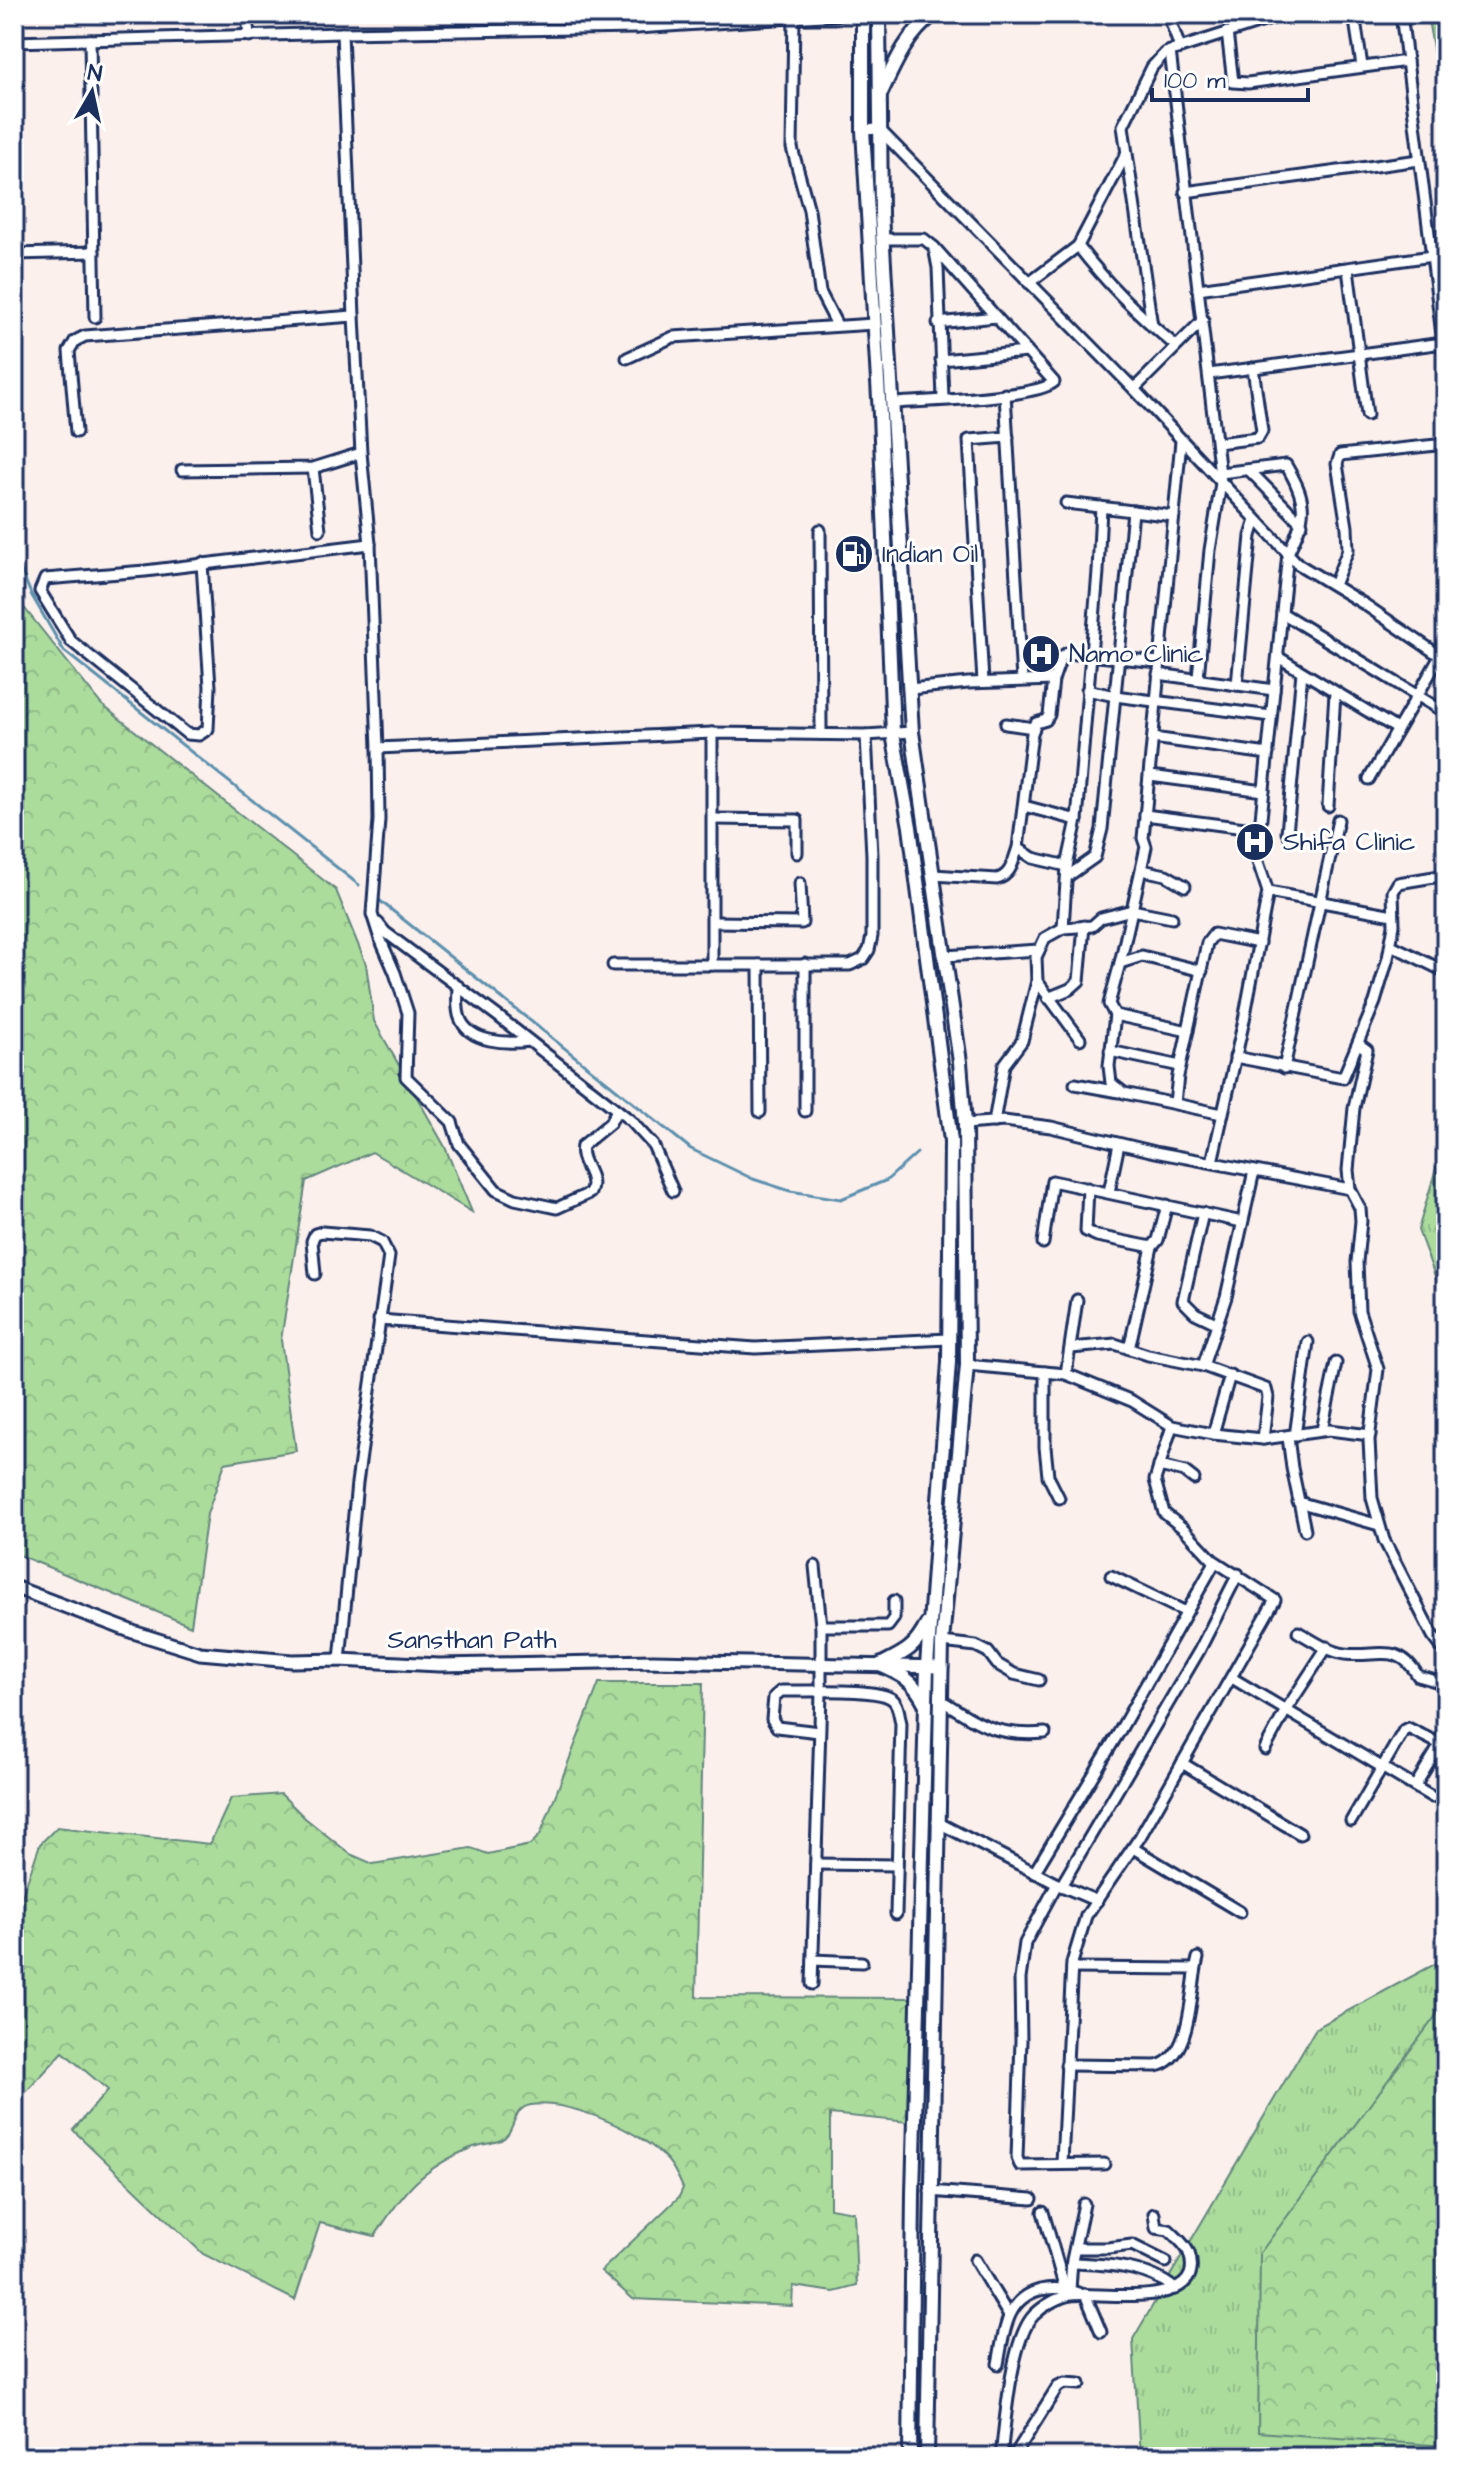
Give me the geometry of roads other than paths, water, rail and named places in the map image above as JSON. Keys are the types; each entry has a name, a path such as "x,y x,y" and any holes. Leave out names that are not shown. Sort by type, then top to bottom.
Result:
{"main road":[{"path":"863,14 863,130 893,734 910,827 951,1141 949,1339 927,1666 913,2194 910,2457"},
{"path":"879,14 878,98 884,239 912,732 960,1062 965,1124 967,1365 942,1642 927,2457"},
{"path":"878,98 904,46 923,22 934,14"},
{"path":"880,1665 908,1651 918,1642 930,1619"},
{"path":"880,1665 915,1685 926,1705"}],"street":[{"path":"247,14 249,36"},
{"path":"636,14 637,28"},
{"path":"14,42 637,28 853,14"},
{"path":"1168,14 1175,50 1185,192 1220,478 1198,678"},
{"path":"1152,326 1123,126 1152,67 1175,50 1286,14"},
{"path":"1354,14 1362,66"},
{"path":"1401,14 1446,366"},
{"path":"794,17 792,148 809,210 820,292 837,325"},
{"path":"1227,32 1233,82 1248,83 1407,61"},
{"path":"342,33 378,748 379,820 372,914 408,1013 406,1077 452,1122 459,1144 496,1190 515,1199 557,1208 585,1196 593,1187 593,1180 580,1155 582,1146 610,1123 617,1110"},
{"path":"90,40 95,317"},
{"path":"863,130 879,129 1220,478 1298,564 1444,658"},
{"path":"1029,283 1078,246 1126,154"},
{"path":"1185,192 1419,160"},
{"path":"884,239 924,239 934,247 1054,382 1045,388 1005,394 893,403"},
{"path":"1078,246 1152,326 1176,346"},
{"path":"934,247 938,268 943,399"},
{"path":"14,254 94,252"},
{"path":"1198,289 1432,256"},
{"path":"1348,269 1367,415"},
{"path":"76,432 69,351 75,341 85,336 354,316"},
{"path":"938,323 996,317"},
{"path":"1134,389 1203,320"},
{"path":"627,358 673,337 874,324"},
{"path":"1209,374 1443,343"},
{"path":"941,360 1027,352"},
{"path":"1217,443 1258,438 1262,431 1253,368"},
{"path":"1005,394 1022,680"},
{"path":"983,682 969,440 1008,437"},
{"path":"1124,1093 1111,1083 1110,1051 1115,1015 1109,1004 1146,847 1143,838 1181,441"},
{"path":"1334,585 1348,550 1337,464 1340,455 1446,444"},
{"path":"182,470 313,468 361,453"},
{"path":"1212,1162 1268,892 1258,862 1260,830 1288,553 1302,525 1301,491 1286,465 1220,478"},
{"path":"313,468 320,530"},
{"path":"1249,470 1302,525"},
{"path":"1066,503 1174,516"},
{"path":"1063,928 1067,871 1077,820 1101,507"},
{"path":"1018,848 1033,858 1067,871 1095,857 1102,829 1133,511"},
{"path":"1237,685 1251,536 1256,520"},
{"path":"820,530 821,734"},
{"path":"202,563 210,687 208,729 199,735 187,734 71,641 40,591 45,579 145,571 202,563 370,544"},
{"path":"1282,613 1446,713"},
{"path":"1369,779 1397,729 1444,658 1446,646"},
{"path":"933,875 997,879 1005,877 1010,871 1018,848 1034,728 1036,723 1046,720 1049,715 1053,680 1061,657 1067,653 1159,662"},
{"path":"1278,657 1397,729"},
{"path":"1287,833 1302,672"},
{"path":"1158,674 1274,690"},
{"path":"910,689 983,682 1053,680"},
{"path":"1087,690 1271,716"},
{"path":"1328,806 1335,693"},
{"path":"1006,724 1034,728"},
{"path":"378,748 712,733 866,735 912,732"},
{"path":"712,733 712,965"},
{"path":"613,965 850,965 863,959 872,936 872,855 866,735"},
{"path":"1153,738 1268,754"},
{"path":"1150,776 1264,791"},
{"path":"1024,806 1077,820"},
{"path":"1145,815 1260,830"},
{"path":"713,819 797,820 797,853"},
{"path":"1284,1068 1338,820"},
{"path":"1142,870 1166,875 1185,886"},
{"path":"1235,1057 1343,1078 1375,1002 1391,945 1393,892 1398,883 1446,875"},
{"path":"713,922 802,923 800,883"},
{"path":"1268,892 1393,915"},
{"path":"994,1122 1004,1065 1022,1041 1037,981 1036,957 1045,938 1063,928 1092,926 1101,918 1132,910 1172,918"},
{"path":"372,914 385,932 630,1120 653,1145 673,1191"},
{"path":"1048,998 1070,989 1079,981 1084,926"},
{"path":"1175,1103 1207,943 1214,934 1259,943"},
{"path":"1391,945 1446,972"},
{"path":"945,956 1039,950"},
{"path":"1120,963 1142,956 1202,971"},
{"path":"805,964 805,1111"},
{"path":"759,965 760,1112"},
{"path":"1037,981 1080,1039"},
{"path":"458,986 457,1006 466,1029 497,1042 511,1044 529,1041"},
{"path":"1115,1015 1188,1031"},
{"path":"1359,1044 1367,1050 1351,1135 1348,1170 1350,1189 1360,1208 1357,1262 1359,1311 1378,1369 1370,1435 1372,1498 1384,1540 1433,1636 1446,1653"},
{"path":"1110,1051 1180,1066"},
{"path":"1075,1084 1222,1114"},
{"path":"965,1124 994,1122 1051,1127 1119,1144 1350,1189"},
{"path":"1109,1192 1119,1144"},
{"path":"1203,1366 1226,1297 1254,1171"},
{"path":"1043,1243 1052,1181 1242,1222"},
{"path":"1088,1188 1086,1231 1152,1247"},
{"path":"1129,1349 1152,1247 1158,1240 1167,1205"},
{"path":"1203,1213 1183,1301 1195,1313 1216,1323"},
{"path":"315,1274 312,1241 315,1234 322,1232 370,1236 382,1242 389,1256 357,1483 340,1660"},
{"path":"1066,1374 1077,1300"},
{"path":"379,1320 755,1348 949,1339"},
{"path":"1305,1530 1298,1502 1292,1436 1308,1342"},
{"path":"1071,1348 1115,1344 1203,1366 1266,1389 1268,1397 1263,1439"},
{"path":"1322,1430 1336,1363"},
{"path":"967,1365 1066,1374 1132,1401 1172,1426 1213,1434 1263,1439 1322,1430 1370,1435"},
{"path":"1045,1372 1048,1476 1059,1498"},
{"path":"1213,1434 1230,1375"},
{"path":"1062,2163 1072,1968 1086,1916 1133,1848 1275,1600 1215,1562 1164,1513 1155,1480 1172,1426"},
{"path":"1159,1466 1185,1472 1194,1479"},
{"path":"1298,1502 1379,1525"},
{"path":"1034,1873 1118,1734 1215,1562"},
{"path":"812,1984 821,1693 821,1626 815,1566"},
{"path":"1104,2164 1020,2165 1017,2158 1020,1979 1025,1943 1199,1651 1238,1574"},
{"path":"1111,1576 1186,1612"},
{"name":"Sansthan Path","path":"14,1587 133,1632 200,1653 292,1661 439,1665 653,1661 942,1667"},
{"path":"821,1626 888,1626 894,1618 894,1601"},
{"path":"1298,1632 1342,1654 1387,1652 1404,1657 1418,1676 1446,1684"},
{"path":"942,1642 976,1646 1014,1674 1039,1680"},
{"path":"1265,1749 1327,1647"},
{"path":"1232,1678 1432,1797"},
{"path":"819,1732 777,1727 772,1719 774,1697 781,1691 871,1694 891,1698 897,1705 901,1723 896,1914"},
{"path":"941,1700 994,1731 1045,1733"},
{"path":"1351,1821 1381,1766 1408,1728 1443,1746 1415,1786"},
{"path":"1182,1763 1300,1834"},
{"path":"937,1822 1034,1873 1097,1901"},
{"path":"1133,1848 1240,1912"},
{"path":"816,1864 897,1865"},
{"path":"1066,2065 1166,2064 1173,2059 1179,2048 1191,2002 1198,1958"},
{"path":"813,1960 862,1962"},
{"path":"1072,1968 1195,1969"},
{"path":"930,2191 1032,2199"},
{"path":"1068,2289 1084,2204"},
{"path":"1043,2212 1068,2289"},
{"path":"1001,2457 1002,2432 1022,2333 1032,2316 1067,2295 1134,2296 1175,2289 1187,2281 1190,2255 1169,2230 1156,2228 1154,2214"},
{"path":"1075,2248 1132,2245 1166,2262"},
{"path":"975,2260 1009,2316"},
{"path":"1072,2263 1118,2266 1151,2275 1175,2289"},
{"path":"998,2364 1009,2316 1020,2299 1030,2293 1045,2289 1068,2289 1083,2294 1101,2332"},
{"path":"1010,2457 1016,2453 1058,2386 1080,2384"}],"waterway":[{"path":"14,553 31,594 64,651 359,885"},
{"path":"379,900 691,1149 753,1179 790,1191 841,1199 887,1180 917,1153"}],"place":[{"name":"Indian Oil","path":"854,554"},
{"name":"Namo Clinic","path":"1041,654"},
{"name":"Shifa Clinic","path":"1255,842"}]}
